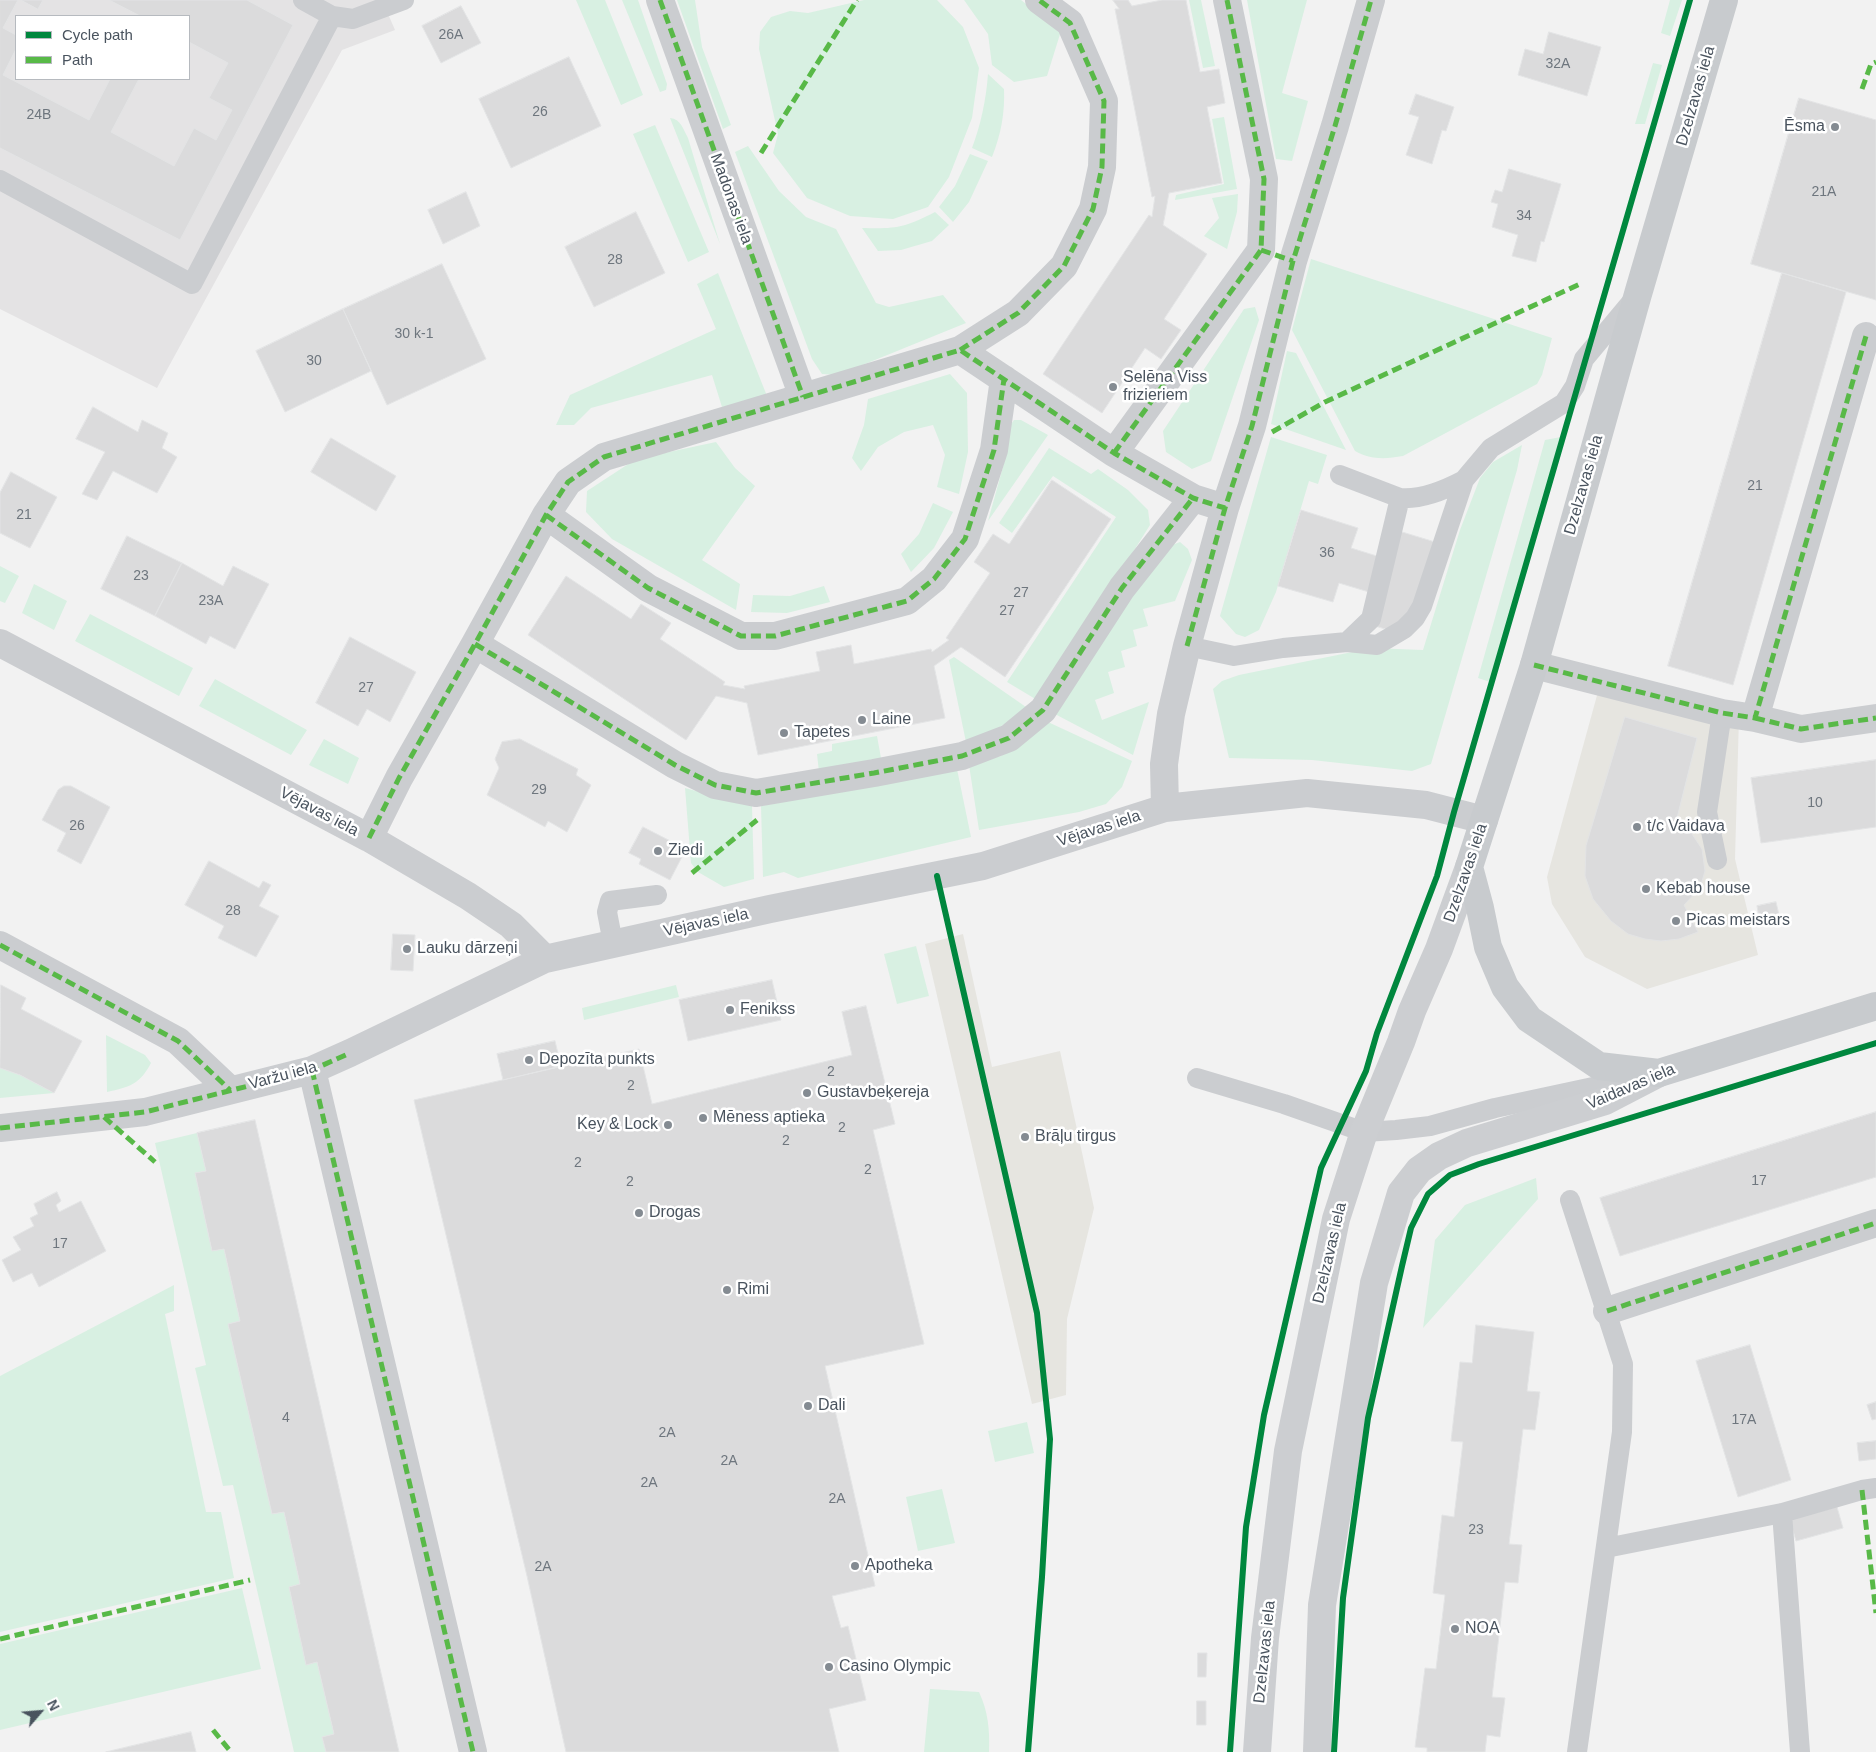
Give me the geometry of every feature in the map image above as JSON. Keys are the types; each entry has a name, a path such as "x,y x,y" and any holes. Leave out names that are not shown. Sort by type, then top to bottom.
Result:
{"main road":[{"name":"Dzelzavas iela","path":"1256,1752 1266,1638 1288,1451 1336,1219 1364,1132 1439,949 1469,867 1534,665 1638,294 1724,0"},
{"path":"1469,867 1488,947 1505,987 1529,1020 1599,1066 1659,1073"},
{"name":"Vaidavas iela","path":"1317,1752 1322,1605 1374,1283 1400,1193 1419,1170 1439,1156 1466,1144 1605,1101 1659,1073 1876,1006"}],"street":[{"name":"Madonas iela","path":"660,0 803,397"},
{"path":"369,838 399,778 546,515 568,482 604,457 960,350 1018,312 1064,266 1093,208 1102,167 1104,101 1070,23 1039,0"},
{"path":"1114,453 1261,250 1264,179 1227,0"},
{"path":"1165,808 1164,764 1172,714 1187,646 1225,508 1252,426 1292,261 1332,135 1371,0"},
{"path":"1261,250 1292,261"},
{"path":"1755,718 1866,336"},
{"path":"960,350 1114,453 1193,498 1225,508"},
{"path":"546,515 648,588 741,636 775,636 907,601 934,579 965,539 994,450 1004,379"},
{"path":"475,644 675,765 715,785 756,793 962,756 1009,738 1043,710 1122,588 1193,498"},
{"name":"Vējavas iela","path":"0,643 369,838 468,896 511,925 545,959 770,908 983,866 1165,808 1307,793 1426,805 1484,820"},
{"path":"1534,665 1722,713 1755,718 1801,729 1876,718"},
{"path":"0,945 178,1041 230,1090"},
{"name":"Varžu iela","path":"0,1128 145,1112 312,1070 545,959"},
{"path":"312,1070 473,1752"},
{"path":"1607,1311 1876,1223"}],"lane":[{"path":"303,0 332,16 353,19 404,0"},
{"path":"0,180 192,284 332,16"},
{"path":"1187,646 1234,656 1283,648 1346,642 1377,645 1404,628 1415,618 1422,606 1464,480 1491,448 1564,402 1575,386 1584,359 1638,294"},
{"path":"1340,475 1400,498 1427,495 1447,489 1464,480"},
{"path":"1346,642 1371,619 1400,498"},
{"path":"1717,860 1706,812 1722,713"},
{"path":"613,943 607,912 610,901 657,895"},
{"path":"1198,1078 1284,1104 1364,1132 1430,1126 1495,1108 1659,1073"},
{"path":"1570,1200 1623,1364 1622,1432 1577,1752"},
{"path":"1606,1548 1782,1513 1862,1490 1876,1488"},
{"path":"1782,1513 1800,1752"}],"shaded area":[{"path":"0,0 382,0 395,30 342,50 157,388 0,309"},
{"path":"1604,670 1739,717 1735,859 1758,955 1647,989 1585,957 1552,904 1547,877"},
{"name":"Brāļu tirgus","path":"963,934 992,1067 1060,1051 1094,1208 1067,1319 1066,1395 1032,1404 925,944"}],"green space":[{"path":"576,0 605,0 643,95 621,105"},
{"path":"622,0 638,0 667,84 666,90 660,92"},
{"path":"677,0 695,0 702,47 731,125 723,129"},
{"path":"864,0 937,0 963,27 979,68 972,118 949,177 928,207 893,219 850,216 807,198 773,153 778,134 759,49 760,32 771,17 790,11 808,13"},
{"path":"964,0 1021,0 1061,31 1047,76 1014,82 992,65 988,34"},
{"path":"1189,0 1201,0 1215,66 1203,68"},
{"path":"1247,0 1307,0 1282,93 1308,101 1292,161 1276,159"},
{"path":"1670,0 1682,0 1670,36 1661,33"},
{"path":"1653,63 1662,65 1645,124 1635,124"},
{"path":"988,74 1004,89 1002,123 992,157 972,148 983,112"},
{"path":"1224,117 1237,189 1175,200 1176,195 1224,184 1212,119"},
{"path":"670,118 679,122 688,138 720,244"},
{"path":"655,125 709,252 688,262 633,134"},
{"path":"748,146 779,191 806,217 836,229 876,303 889,307 943,295 966,323 838,375 822,374 812,359 735,152"},
{"path":"970,154 988,161 969,202 953,222 939,207 955,186"},
{"path":"1238,194 1237,212 1227,249 1204,236 1219,218 1212,198"},
{"path":"935,212 949,225 932,241 901,250 878,251 862,228 899,226"},
{"path":"1311,259 1552,338 1542,375 1537,384 1403,456 1378,458 1366,456 1355,451 1292,330"},
{"path":"718,273 767,396 756,401 722,407 712,375 591,408 574,425 556,425 570,395 716,329 697,284"},
{"path":"1255,307 1259,320 1211,461 1192,469 1166,452 1163,431 1244,309"},
{"path":"1287,351 1296,353 1346,450 1271,424"},
{"path":"950,374 967,393 968,452 959,494 937,487 945,455 933,425 904,432 878,447 861,471 852,458 864,425 868,399"},
{"path":"1014,420 1021,420 1048,435 988,521 1004,463 1009,427"},
{"path":"1271,437 1327,455 1318,484 1309,481 1276,592 1259,630 1245,637 1236,634 1220,616"},
{"path":"1561,437 1490,682 1478,678 1545,440"},
{"path":"716,442 735,468 755,486 702,560 740,584 736,610 612,539 586,512 587,491 636,459"},
{"path":"1522,445 1517,470 1431,764 1412,771 1312,760 1229,758 1213,689 1222,681 1239,675 1372,648 1423,650 1460,530 1480,478 1493,462"},
{"path":"1049,448 1091,474 1098,469 1128,490 1148,510 1150,525 1047,689 1037,700 1007,682 1116,517 1053,476 1012,533 999,523"},
{"path":"933,503 953,512 934,548 911,572 901,554 919,534"},
{"path":"1180,542 1188,549 1192,560 1175,601 1143,609 1148,626 1133,630 1137,646 1121,651 1125,667 1108,672 1114,693 1095,700 1102,720 1149,702 1133,755 1053,713 1162,549"},
{"path":"0,566 19,576 5,603 0,601"},
{"path":"34,584 67,601 54,630 22,613"},
{"path":"824,586 830,602 787,613 751,612 753,595 790,596"},
{"path":"90,614 193,668 179,696 75,641"},
{"path":"954,657 1026,707 998,728 966,742 949,660"},
{"path":"215,679 307,730 291,755 199,706"},
{"path":"1048,722 1132,761 1122,787 1106,804 1079,812 979,830 969,765 1001,756"},
{"path":"877,736 881,758 819,772 817,754 832,751 832,744"},
{"path":"324,739 359,758 348,784 309,765"},
{"path":"957,769 971,837 798,878 784,872 763,877 761,806"},
{"path":"685,788 752,806 754,879 724,887 698,872 691,863"},
{"path":"916,946 929,996 897,1004 884,954"},
{"path":"676,985 679,997 584,1020 582,1008"},
{"path":"106,1035 145,1055 151,1063 143,1076 134,1084 107,1092"},
{"path":"0,1068 20,1075 54,1093 0,1098"},
{"path":"197,1133 206,1171 195,1173 212,1251 224,1249 240,1321 228,1324 272,1514 284,1512 300,1584 289,1587 306,1664 317,1662 334,1734 322,1737 326,1752 294,1752 233,1485 223,1486 195,1368 206,1365 155,1143"},
{"path":"1536,1178 1538,1199 1423,1328 1435,1240 1465,1205"},
{"path":"174,1285 174,1311 165,1314 206,1512 221,1512 234,1578 0,1632 0,1376"},
{"path":"1027,1422 1034,1453 995,1462 988,1431"},
{"path":"942,1489 955,1543 918,1551 906,1497"},
{"path":"242,1588 261,1669 0,1730 0,1644"},
{"path":"930,1689 979,1692 988,1721 989,1752 924,1752"}],"building":[{"path":"0,0 18,0 3,28 15,34 15,51 3,75 89,120 109,80 138,80 111,132 174,166 194,128 216,140 232,110 209,98 228,63 190,43 190,15 138,15 109,0 247,0 293,25 180,240 0,148"},
{"path":"21,0 43,0 38,9"},
{"path":"1113,0 1128,0 1132,6 1162,0 1186,0 1200,72 1219,69 1225,103 1207,107 1222,183 1169,193 1163,225 1207,254 1164,319 1181,330 1161,359 1145,348 1102,413 1043,374 1149,215 1152,217 1155,196 1152,197 1115,9 1119,9"},
{"path":"461,6 481,43 441,63 422,26"},
{"path":"1549,32 1601,47 1587,96 1518,75 1525,49 1543,54"},
{"path":"569,57 601,126 511,168 479,99"},
{"path":"1416,94 1454,107 1446,131 1442,130 1432,164 1406,155 1419,117 1409,114"},
{"path":"1799,98 1876,120 1876,300 1751,264"},
{"path":"1509,169 1561,184 1544,242 1541,241 1536,262 1512,256 1518,235 1492,227 1498,204 1491,202 1495,190 1502,192"},
{"path":"466,192 480,226 443,244 428,210"},
{"path":"636,212 665,273 594,307 565,247"},
{"path":"442,264 486,359 387,405 343,309"},
{"path":"1782,273 1846,292 1733,685 1668,666"},
{"path":"343,309 371,371 285,412 256,351"},
{"path":"93,407 138,432 142,420 168,433 162,448 177,457 157,493 113,471 97,500 82,494 105,452 76,439"},
{"path":"331,438 396,476 376,511 311,472"},
{"path":"11,472 57,497 30,548 0,533 0,493"},
{"path":"1052,480 1111,519 1005,677 961,647 934,666 945,718 758,755 747,703 716,696 686,740 528,635 566,576 631,619 641,604 671,623 660,639 725,682 723,685 745,689 744,686 820,671 816,652 851,645 854,664 931,649 932,652 949,640 946,638 990,573 974,562 993,534 1009,544"},
{"path":"1301,510 1358,528 1351,548 1380,557 1369,592 1339,583 1333,602 1278,586"},
{"path":"1389,528 1435,542 1406,635 1361,622"},
{"path":"127,536 182,563 155,616 101,589"},
{"path":"182,563 223,586 233,566 269,584 235,649 210,636 206,644 155,616"},
{"path":"350,637 416,672 390,722 367,709 358,726 316,703"},
{"name":"t/c Vaidava","path":"1625,717 1697,738 1676,822 1690,831 1702,849 1705,871 1700,888 1684,905 1698,932 1679,939 1661,941 1628,934 1611,921 1593,899 1585,876 1586,846"},
{"path":"520,739 578,769 576,775 591,785 567,832 548,821 545,827 487,795 499,768 495,759 502,742"},
{"path":"1876,760 1876,827 1761,843 1751,778"},
{"path":"64,786 71,786 110,807 81,864 57,851 66,833 42,820 58,790"},
{"name":"Ziedi","path":"643,827 686,849 670,880 639,864 641,859 629,853"},
{"path":"209,861 259,888 263,881 271,885 259,906 279,916 256,957 218,938 224,926 185,905"},
{"path":"1776,902 1780,919 1760,924 1757,906"},
{"path":"393,934 415,935 413,971 391,970"},
{"name":"Fenikss","path":"772,980 781,1020 688,1041 679,1000"},
{"path":"1,985 26,998 21,1009 82,1041 54,1093 20,1075 0,1068"},
{"path":"866,1006 895,1124 873,1130 924,1344 825,1366 875,1586 832,1596 841,1628 848,1626 866,1700 829,1709 839,1752 566,1752 527,1576 414,1100 639,1049 652,1104 852,1055 842,1012"},
{"name":"Depozīta punkts","path":"555,1041 561,1066 503,1080 497,1054"},
{"path":"1876,1112 1876,1177 1620,1256 1600,1198"},
{"path":"255,1120 399,1752 326,1752 322,1737 334,1734 317,1662 306,1665 289,1587 300,1584 284,1512 272,1514 228,1324 240,1321 224,1249 212,1251 195,1173 206,1171 197,1133"},
{"path":"57,1192 61,1201 56,1205 59,1212 81,1201 106,1251 39,1287 32,1273 13,1282 2,1260 21,1250 13,1237 34,1226 30,1218 38,1214 34,1204"},
{"path":"1476,1325 1534,1332 1527,1391 1540,1392 1535,1430 1523,1429 1509,1544 1522,1545 1518,1583 1505,1582 1492,1697 1505,1698 1500,1737 1487,1735 1485,1752 1427,1752 1427,1748 1415,1747 1425,1668 1436,1669 1445,1595 1433,1593 1442,1515 1454,1517 1463,1442 1451,1441 1460,1362 1472,1363"},
{"path":"1750,1345 1791,1480 1738,1497 1696,1361"},
{"path":"1876,1402 1876,1419 1872,1420 1867,1405"},
{"path":"1876,1441 1876,1459 1859,1461 1857,1443"},
{"path":"1837,1507 1843,1528 1796,1541 1790,1520"},
{"path":"1198,1653 1207,1653 1206,1677 1198,1677"},
{"path":"1197,1701 1206,1701 1206,1725 1197,1725"},
{"path":"191,1732 196,1752 106,1752"}],"marked path":[{"path":"660,0 803,397"},
{"path":"761,153 857,0"},
{"path":"960,350 1018,313 1064,266 1093,209 1102,167 1104,101 1070,23 1039,0"},
{"path":"1114,453 1261,250 1264,179 1227,0"},
{"path":"1187,646 1225,508 1252,426 1293,261 1335,126 1371,0"},
{"path":"1862,89 1871,64 1876,62"},
{"path":"1261,250 1293,261"},
{"path":"1272,432 1325,402 1580,284"},
{"path":"1534,665 1722,713 1755,718 1866,336"},
{"path":"369,838 399,778 546,515 568,482 604,457 960,350 1114,453 1193,498 1225,508"},
{"path":"546,515 648,588 741,636 775,636 907,601 934,579 965,539 994,450 1004,379"},
{"path":"475,644 675,765 715,785 756,793 962,756 1009,738 1043,710 1122,588 1193,498"},
{"path":"1755,718 1801,729 1876,718"},
{"path":"692,873 757,820"},
{"path":"0,945 178,1041 230,1090"},
{"path":"0,1128 145,1112 312,1070 350,1053"},
{"path":"312,1070 473,1752"},
{"path":"104,1117 155,1162"},
{"path":"1607,1311 1876,1223"},
{"path":"1862,1490 1876,1613"},
{"path":"0,1639 250,1580"},
{"path":"213,1730 231,1752"}],"cycle path":[{"path":"1230,1752 1246,1527 1264,1415 1321,1168 1366,1071 1377,1033 1437,876 1690,0"},
{"path":"937,876 1037,1313 1050,1439 1042,1577 1028,1752"},
{"path":"1334,1752 1343,1598 1368,1418 1411,1228 1428,1194 1450,1175 1479,1164 1876,1043"}],"place":[{"name":"Ēsma","path":"1835,127"},
{"name":"Selēna Viss frizieriem","path":"1113,387"},
{"name":"Laine","path":"862,720"},
{"name":"Tapetes","path":"784,733"},
{"name":"t/c Vaidava","path":"1637,827"},
{"name":"Ziedi","path":"658,851"},
{"name":"Kebab house","path":"1646,889"},
{"name":"Picas meistars","path":"1676,921"},
{"name":"Lauku dārzeņi","path":"407,949"},
{"name":"Fenikss","path":"730,1010"},
{"name":"Depozīta punkts","path":"529,1060"},
{"name":"Gustavbeķereja","path":"807,1093"},
{"name":"Mēness aptieka","path":"703,1118"},
{"name":"Key & Lock","path":"668,1125"},
{"name":"Brāļu tirgus","path":"1025,1137"},
{"name":"Drogas","path":"639,1213"},
{"name":"Rimi","path":"727,1290"},
{"name":"Dali","path":"808,1406"},
{"name":"Apotheka","path":"855,1566"},
{"name":"NOA","path":"1455,1629"},
{"name":"Casino Olympic","path":"829,1667"}]}
